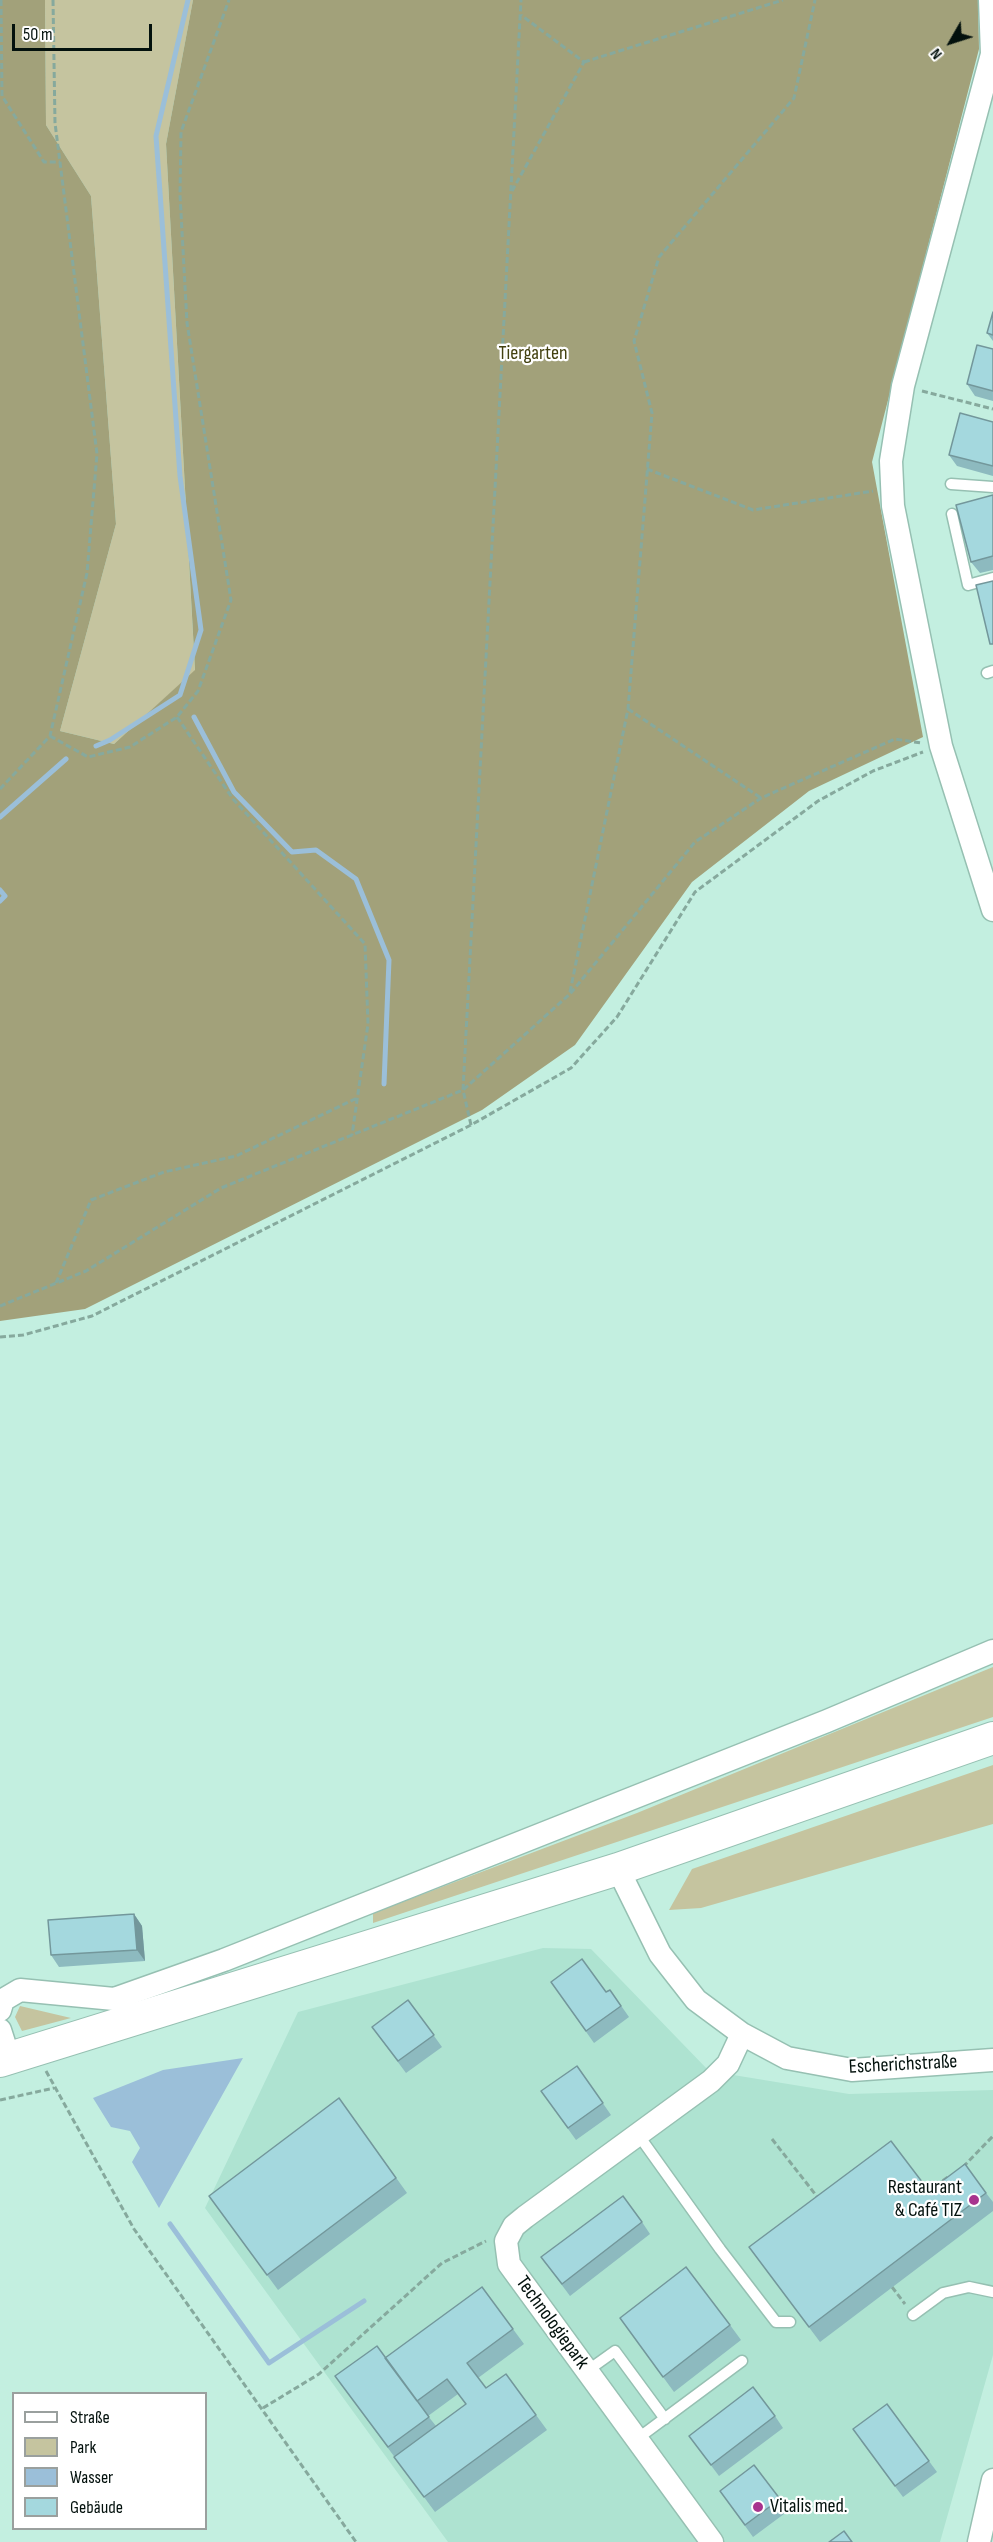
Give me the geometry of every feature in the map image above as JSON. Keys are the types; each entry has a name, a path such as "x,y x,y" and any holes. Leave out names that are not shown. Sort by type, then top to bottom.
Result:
{"main road":[{"path":"11,2050 618,1869 993,1738"}],"street":[{"path":"990,0 992,54 903,386 891,461 893,506 941,746 993,910"},
{"path":"0,2010 3,2000 20,1990 114,1999 224,1960 827,1721 993,1651"},
{"name":"Escherichstraße","path":"618,1869 660,1954 696,2000 742,2034 787,2058 852,2070 993,2060"},
{"name":"Technologiepark","path":"712,2542 509,2264 506,2241 514,2226 525,2217 711,2081 728,2064 742,2034"},
{"path":"979,2542 993,2480"}],"lane":[{"path":"951,484 993,487"},
{"path":"952,514 968,585 993,578"},
{"path":"637,2133 720,2249 776,2322 790,2322"},
{"path":"913,2315 943,2293 969,2287 993,2292"},
{"path":"588,2371 615,2351 665,2419"},
{"path":"637,2439 742,2361"}],"path":[{"path":"1,0 1,97 44,162 60,162"},
{"path":"0,789 50,736 87,573 96,454 55,123 53,0"},
{"path":"50,736 88,757 130,747 177,717 198,691 231,600 187,323 180,195 181,132 229,0"},
{"path":"471,1125 463,1090 521,0"},
{"path":"512,191 584,62 783,0"},
{"path":"570,993 628,709 652,413 634,341 659,256 794,98 815,0"},
{"path":"521,15 584,62"},
{"path":"903,386 993,409"},
{"path":"647,469 753,510 892,488"},
{"path":"628,709 761,798"},
{"path":"177,717 232,799 365,944 368,1024 352,1135"},
{"path":"0,1305 86,1271 221,1188 463,1090 570,993 694,842 761,798 895,739 941,746"},
{"path":"0,1337 23,1335 92,1316 471,1125 571,1068 617,1017 695,892 818,801 873,771 941,746"},
{"path":"56,1283 91,1200 164,1172 236,1156 357,1098"},
{"path":"11,2050 54,2088 134,2229 357,2542"},
{"path":"0,2100 54,2088"},
{"path":"960,2169 993,2136"},
{"path":"772,2139 822,2202"},
{"path":"928,2191 952,2174"},
{"path":"263,2408 319,2374 442,2263 490,2239"},
{"path":"892,2287 913,2315"}],"shaded area":[{"path":"543,1948 591,1949 709,2071 849,2094 993,2090 993,2355 940,2542 448,2542 205,2208 298,2012"}],"green space":[{"name":"Tiergarten","path":"0,0 45,0 46,125 91,196 116,524 60,731 114,744 195,670 166,144 193,0 978,0 979,49 872,462 923,737 809,791 692,882 575,1045 482,1110 85,1309 0,1321"},
{"path":"45,0 193,0 166,144 195,671 114,744 60,731 116,524 91,196 46,125"},
{"path":"993,1667 993,1717 373,1923 373,1913 637,1813"},
{"path":"993,1765 993,1824 701,1908 669,1910 692,1869"},
{"path":"20,2006 71,2018 22,2031 15,2017"}],"water":[{"path":"243,2058 159,2208 132,2162 140,2148 130,2131 111,2127 93,2098 163,2070"}],"building":[{"path":"993,312 993,335 987,333"},
{"path":"977,345 993,349 993,391 967,384"},
{"path":"960,413 993,422 993,466 949,455"},
{"path":"993,495 993,556 971,562 956,505"},
{"path":"993,581 993,644 990,644 976,585"},
{"path":"134,1914 137,1950 51,1955 48,1920"},
{"path":"582,1959 606,1992 610,1990 621,2006 586,2031 551,1982"},
{"path":"408,2000 434,2035 398,2061 372,2027"},
{"path":"577,2066 603,2103 568,2128 541,2091"},
{"path":"339,2098 396,2178 267,2275 209,2196"},
{"path":"891,2141 929,2191 965,2164 986,2193 809,2327 749,2247"},
{"path":"623,2196 642,2222 562,2284 541,2257"},
{"path":"686,2267 730,2325 663,2377 620,2318"},
{"path":"482,2287 513,2329 467,2363 486,2388 506,2374 536,2415 424,2497 394,2457 466,2404 447,2379 417,2401 385,2358"},
{"path":"377,2346 429,2417 388,2447 335,2376"},
{"path":"753,2387 775,2416 711,2465 689,2436"},
{"path":"887,2404 929,2461 895,2486 853,2429"},
{"name":"Vitalis med.","path":"754,2465 780,2499 745,2525 720,2491"},
{"path":"844,2531 852,2542 829,2542"}],"waterway":[{"path":"96,746 110,740 180,695 201,630 180,476 156,136 188,0"},
{"path":"194,717 234,792 292,852 316,850 356,879 389,960 384,1084"},
{"path":"0,817 66,759"},
{"path":"0,890 5,896 0,901"},
{"path":"170,2224 269,2363 364,2301"}],"place":[{"name":"Restaurant & Café TIZ","path":"974,2200"},
{"name":"Vitalis med.","path":"758,2507"}]}
